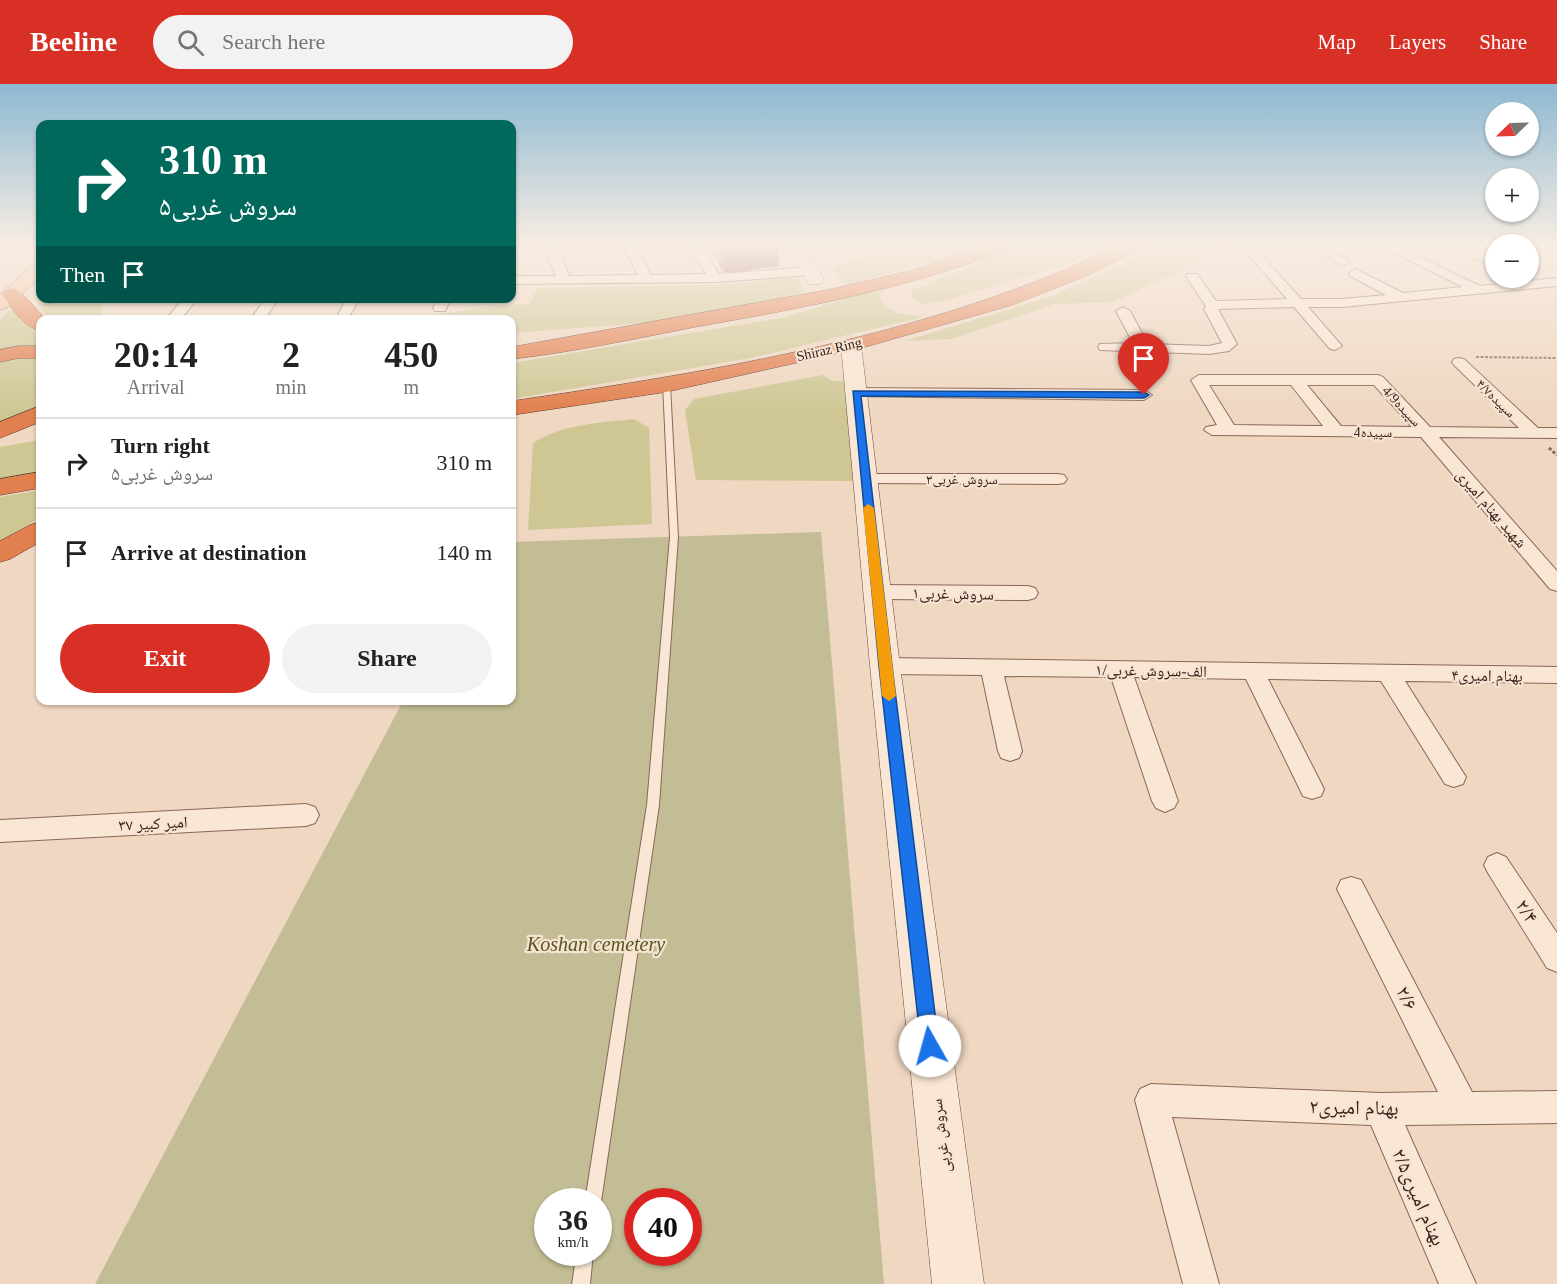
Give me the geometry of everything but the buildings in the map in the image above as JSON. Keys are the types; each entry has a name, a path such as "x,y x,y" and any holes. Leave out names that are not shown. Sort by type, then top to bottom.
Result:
{"highway":[{"path":"9,301 25,310 36,320"},
{"path":"516,352 651,331 806,301"},
{"name":"Shiraz Ring","path":"516,407 666,385 851,345 1005,301"},
{"path":"516,340 651,331"},
{"path":"0,356 19,352 36,352"},
{"path":"516,421 666,385"},
{"path":"0,433 36,416"},
{"path":"0,433 36,429"},
{"path":"0,487 36,481"},
{"path":"0,554 36,533"}],"street":[{"path":"1105,347 1224,348 1230,344 1211,309 1213,306 1209,301"},
{"path":"1296,301 1335,346"},
{"path":"1213,306 1362,301"},
{"path":"176,315 187,303"},
{"path":"1123,311 1143,348"},
{"name":"سروش غربی","path":"851,345 885,666 958,1284"},
{"name":"سپیده۴/۷","path":"1459,362 1534,433"},
{"path":"1229,431 1199,380 1295,380 1336,431"},
{"name":"4/9سپیده","path":"1295,380 1378,380 1426,432"},
{"path":"856,393 1144,395"},
{"name":"4سپیده","path":"1212,430 1557,433"},
{"name":"شهید بهنام امیری","path":"1426,432 1557,584"},
{"name":"سروش غربی۳","path":"865,478 1058,479"},
{"name":"سروش غربی۱","path":"877,592 1028,593"},
{"name":"۱/الف-سروش غربی","path":"885,666 1417,674"},
{"path":"991,668 1010,751"},
{"path":"1120,669 1165,801"},
{"path":"1253,671 1312,789"},
{"path":"1388,673 1454,777"},
{"name":"بهنام امیری۴","path":"1417,674 1557,675"},
{"name":"۳۷ امیر کبیر","path":"0,831 306,815"},
{"name":"۲/۴","path":"1497,865 1557,958"},
{"name":"۲/۶","path":"1351,890 1463,1107"},
{"name":"بهنام امیری۲","path":"1201,1284 1151,1100 1381,1109 1557,1107"},
{"name":"بهنام امیری۲/۵","path":"1381,1109 1458,1284"}],"lane":[{"path":"595,1188 652,805 674,537 666,385"},
{"path":"581,1284 583,1266"}],"path":[{"path":"1459,362 1455,357 1557,358"}],"shaded area":[{"path":"531,301 768,301 658,322 516,333 516,315 433,315 486,307 529,304"},
{"path":"839,301 882,301 892,310 923,317 750,358 516,398 516,362 786,317"},
{"path":"918,301 940,301 924,304"},
{"path":"1037,301 1115,301 1054,304 951,339 904,341"},
{"path":"103,303 102,315 46,315 38,304"},
{"path":"14,306 36,325 36,346 0,352 0,320"},
{"path":"36,356 36,412 0,423 0,360"},
{"path":"823,375 832,381 846,381 855,481 696,480 685,410 694,399"},
{"path":"634,419 649,428 652,524 528,530 533,443 569,428"},
{"path":"36,441 36,474 0,481 0,447"},
{"path":"36,491 36,520 0,541 0,497"}],"green space":[{"name":"Koshan cemetery","path":"821,532 884,1284 95,1284 401,705 516,705 516,542"}],"slow traffic":[{"path":"868,508 889,696"}],"route":[{"path":"930,1046 885,666 856,393 1144,395"}]}
